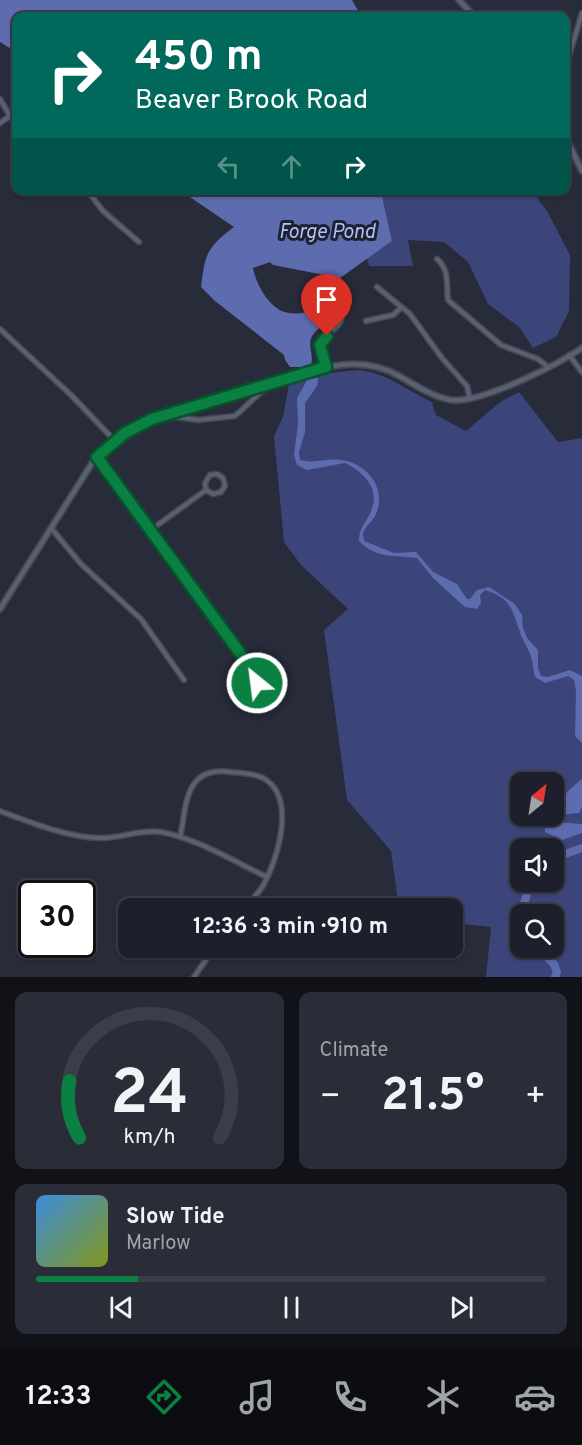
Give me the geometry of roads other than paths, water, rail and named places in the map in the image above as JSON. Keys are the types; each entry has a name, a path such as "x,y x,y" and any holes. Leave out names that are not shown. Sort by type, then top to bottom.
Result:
{"street":[{"path":"459,0 470,12"},
{"path":"570,53 582,13"},
{"path":"0,99 10,116 0,123"},
{"path":"570,146 582,171"},
{"path":"91,195 103,211 139,242"},
{"path":"437,259 444,265 447,274 448,300 501,345 538,359 547,366"},
{"path":"377,286 410,314 442,358 467,386 470,399"},
{"path":"323,367 320,345 340,324 342,314 339,304"},
{"path":"366,321 393,315 401,308"},
{"path":"0,329 71,395 115,441"},
{"path":"0,609 97,457 115,441 139,425 323,367 370,364 390,371 443,398 470,399 492,392 582,348"},
{"path":"569,355 582,372"},
{"path":"164,416 199,420 235,416 272,383"},
{"path":"97,457 152,529 248,664 257,680 255,687 248,690 241,688 238,682 238,677 248,664"},
{"path":"217,474 224,480 225,486 220,492 213,494 206,490 205,483 210,475 217,474"},
{"path":"152,529 206,490"},
{"path":"51,527 81,564 141,619 183,680"},
{"path":"180,837 190,790 199,778 218,771 262,777 276,790 282,818 279,845 267,878 252,898"},
{"path":"0,811 85,837 115,838 147,831 180,837 267,878"},
{"path":"194,977 207,958"}],"water":[{"path":"0,0 352,0 359,12 12,12 12,50 0,42"},
{"name":"Forge Pond","path":"187,195 382,195 392,241 340,278 273,265 270,262 253,268 257,282 265,296 282,311 303,313 326,310 327,320 311,338 310,367 290,367 284,355 215,301 201,287 209,252 218,240 234,227"},
{"path":"312,374 318,378 317,386 305,403 305,432 299,452 300,460 350,462 359,466 372,478 377,486 379,504 375,516 363,533 364,541 394,553 416,552 433,572 457,584 467,599 470,599 477,590 489,587 515,604 522,615 527,638 538,650 538,668 541,676 548,677 570,670 582,676 582,743 575,736 576,691 574,680 568,676 545,683 535,677 532,659 512,611 505,601 485,590 480,595 481,603 477,609 465,607 433,578 417,558 386,555 365,547 359,541 359,536 371,511 374,495 364,476 345,463 307,470 297,465 294,455 298,424 297,398"},
{"path":"582,779 582,807 579,813 564,814 564,796"},
{"path":"564,823 582,824 582,833 564,839 545,832 545,826 564,826"}],"waterway":[{"path":"564,854 582,848"},
{"path":"524,904 527,892"},
{"path":"548,958 554,964 557,972 555,977"}]}
